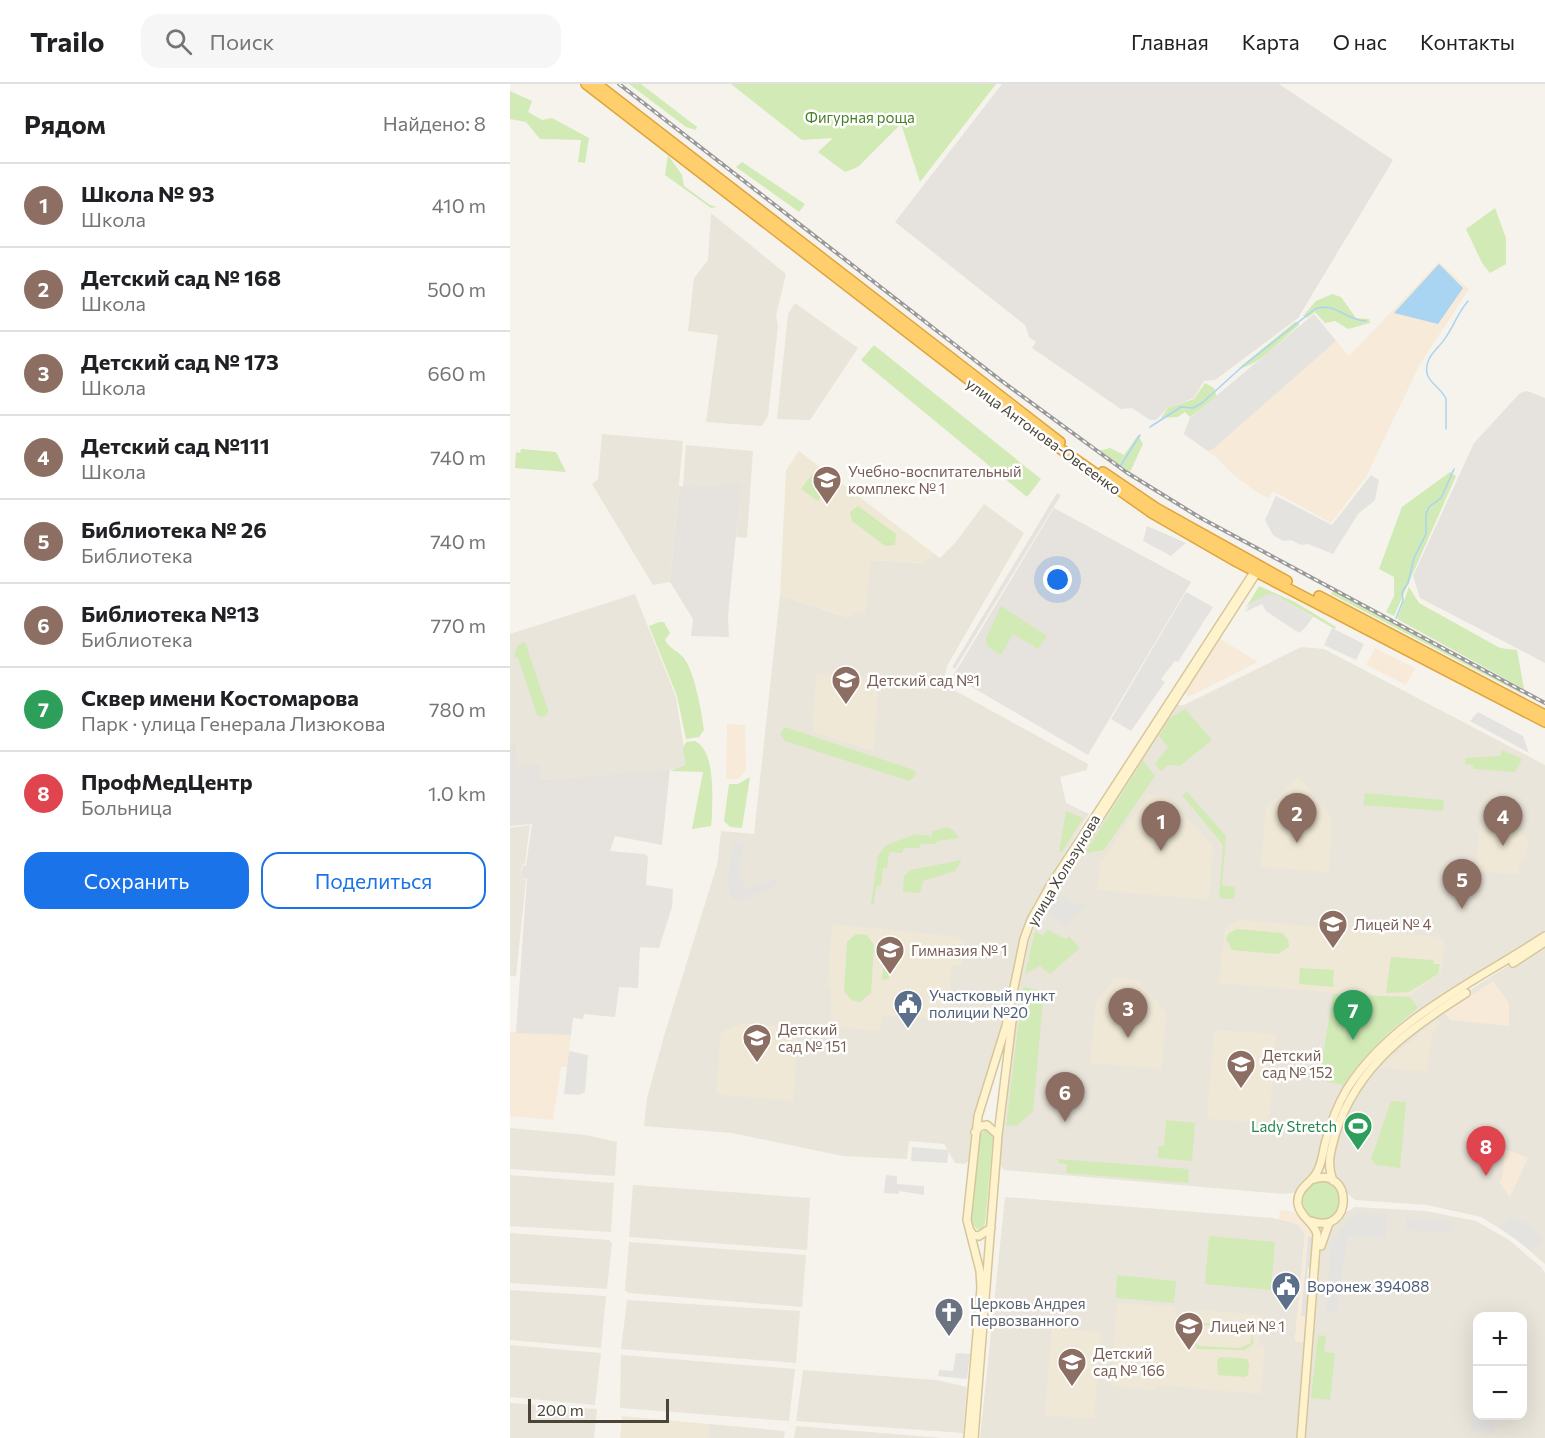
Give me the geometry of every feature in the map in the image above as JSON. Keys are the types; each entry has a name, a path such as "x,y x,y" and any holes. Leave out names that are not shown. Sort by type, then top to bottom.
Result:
{"highway":[{"name":"улица Антонова-Овсеенко","path":"586,84 1074,460 1152,513 1237,562 1545,715"},
{"name":"улица Антонова-Овсеенко","path":"597,84 1078,456 1270,579 1545,722"}],"main road":[{"path":"1237,562 1245,574 1245,589"},
{"name":"улица Хользунова","path":"968,1438 981,1287 967,1220 975,1133 1006,1026 1024,939 1031,920 1257,570"},
{"path":"1245,589 1255,582 1270,579"},
{"name":"улица Хользунова","path":"974,1438 998,1135 1007,1056 1029,940 1052,887"},
{"path":"1303,1438 1317,1246 1316,1230 1300,1210 1298,1198 1301,1189 1318,1171 1332,1121 1353,1081 1398,1033 1545,936"},
{"path":"1333,1181 1328,1168 1330,1151 1344,1110 1356,1087 1380,1056 1435,1009 1545,942"},
{"path":"997,1054 1005,1052 1007,1056"},
{"path":"975,1133 981,1126 987,1125 998,1135"},
{"path":"1303,1438 1321,1246 1329,1223 1338,1216 1344,1202 1341,1188 1333,1181 1322,1178 1310,1180"},
{"path":"1309,1220 1329,1223"},
{"path":"969,1228 973,1235 979,1236 990,1228"}],"shaded area":[{"path":"1002,84 1279,84 1393,160 1298,318 1215,380 1204,381 1194,398 1168,408 1156,420 1150,420 1132,408 1121,409 1032,348 1036,342 1029,337 1025,325 895,222"},
{"path":"711,213 786,274 776,315 778,326 768,416 762,426 706,422 718,335 688,331 694,278 708,260"},
{"path":"1439,262 1469,289 1420,364 1366,477 1331,523 1273,491 1268,498 1258,493 1232,474 1215,456 1184,434 1190,418 1314,314 1349,356"},
{"path":"795,303 858,348 810,420 777,419 788,314"},
{"path":"1314,314 1336,341 1213,449 1208,451 1184,434 1190,418"},
{"path":"1527,391 1545,398 1545,663 1420,598 1413,576 1474,443 1520,393"},
{"path":"602,434 683,441 670,582 653,585 592,484 598,479"},
{"path":"686,445 753,451 747,538 736,537 739,499 719,484 719,486 692,484 691,487 683,487"},
{"name":"Учебно-воспитательный комплекс № 1","path":"799,451 933,553 924,563 871,560 865,614 858,612 848,617 780,595 786,470"},
{"path":"1371,475 1379,480 1375,500 1358,514 1333,554 1308,544 1301,545 1291,540 1283,541 1273,535 1265,520 1277,493 1276,496 1332,525"},
{"path":"719,483 741,485 728,616 729,637 691,636 693,619 670,582 679,486 691,487 692,484 719,486"},
{"path":"1057,493 1061,495 955,669 952,667"},
{"path":"984,504 1024,533 947,666 943,684 1088,764 1087,770 1060,777 1066,803 1089,814 1032,907 1019,943 1002,1025 973,1117 969,1161 965,1164 955,1163 944,1144 909,1141 907,1159 843,1156 732,1133 644,1126 647,1098 664,1036 717,865 721,831 754,834 780,595 847,617 871,560 924,563 933,553 940,558 956,542"},
{"path":"1054,508 1191,582 1088,755 953,676"},
{"path":"1147,526 1186,543 1171,556 1143,541"},
{"path":"1186,592 1213,607 1178,662 1175,661 1161,679 1165,682 1131,731 1111,719"},
{"path":"635,594 676,697 687,768 542,780 540,769 518,766 516,744 510,744 510,634"},
{"path":"1268,594 1275,595 1313,617 1299,633 1266,611 1262,604 1245,612 1251,603"},
{"path":"1332,628 1364,644 1356,660 1324,645"},
{"path":"1219,638 1258,662 1188,697 1185,691"},
{"path":"1301,647 1324,649 1545,765 1545,936 1398,1033 1347,1089 1320,1163 1301,1189 1293,1193 1004,1170 996,1161 1010,1028 1029,940 1043,906 1174,705 1184,705"},
{"path":"1375,648 1415,668 1406,685 1366,665"},
{"name":"Детский сад №1","path":"816,674 879,678 874,751 813,732"},
{"path":"1478,712 1523,736 1529,753 1470,721"},
{"path":"727,724 745,725 746,769 739,779 726,779"},
{"path":"510,744 516,744 518,766 539,764 542,780 670,769 662,845 615,836 610,851 645,854 648,857 646,885 673,889 672,907 659,948 640,947 638,988 619,987 615,1017 584,1014 583,1019 573,1018 571,1035 516,1033 527,879 521,878 523,865 526,866 532,824 510,826"},
{"path":"1298,777 1328,811 1331,819 1329,872 1261,867 1266,807"},
{"path":"1148,795 1166,796 1213,846 1209,900 1097,890 1100,863"},
{"path":"1480,823 1516,826 1528,840 1526,858 1520,863 1518,875 1476,871"},
{"path":"530,825 525,864 522,865 521,878 526,880 516,976 510,976 510,828"},
{"path":"733,841 744,844 739,871 745,888 778,879 775,887 742,900 732,899 727,886"},
{"path":"1060,895 1074,904 1088,904 1065,926 1048,912"},
{"name":"Лицей № 4","path":"1239,920 1440,937 1445,940 1441,973 1409,996 1384,997 1219,983 1225,927"},
{"name":"Гимназия № 1","path":"832,924 959,937 964,942 962,965 952,965 946,1020 882,1015 880,1031 831,1026 831,987 828,986"},
{"path":"1545,942 1545,1264 1515,1238 1481,1217 1427,1205 1355,1200 1333,1181 1330,1151 1364,1075 1437,1011"},
{"path":"1115,978 1137,980 1167,1013 1161,1069 1090,1063 1096,1002"},
{"path":"1493,981 1509,1003 1509,1026 1450,1020 1445,1013"},
{"path":"1437,1019 1440,1024 1432,1036 1427,1071 1392,1069 1387,1066 1386,1069 1379,1068"},
{"name":"Детский сад № 151","path":"744,1023 799,1028 793,1101 716,1094 721,1032"},
{"name":"Детский сад № 152","path":"1214,1030 1276,1034 1269,1123 1207,1119"},
{"path":"510,1032 571,1035 567,1067 561,1067 553,1120 510,1116"},
{"path":"569,1051 588,1055 585,1092 579,1095 564,1094"},
{"path":"510,1128 586,1135 617,1142 615,1176 510,1169"},
{"path":"912,1147 949,1150 947,1163 911,1161"},
{"path":"1505,1149 1528,1158 1510,1197 1499,1182 1502,1178"},
{"path":"510,1175 614,1183 611,1232 510,1226"},
{"path":"886,1175 897,1176 897,1184 924,1186 924,1195 899,1191 899,1194 884,1193"},
{"path":"633,1185 810,1198 807,1250 629,1237"},
{"path":"1005,1197 1273,1218 1298,1224 1305,1235 1295,1341 1305,1342 1297,1438 980,1438"},
{"path":"1355,1207 1426,1211 1476,1221 1509,1240 1541,1267 1545,1273 1545,1438 1305,1438 1322,1235 1338,1217"},
{"path":"1280,1210 1295,1212 1314,1234 1314,1237 1308,1237 1301,1315 1307,1316 1305,1342 1295,1341 1305,1235 1298,1224 1279,1219"},
{"path":"1357,1213 1387,1215 1386,1238 1351,1236 1347,1238 1337,1313 1326,1312 1331,1239 1336,1239 1339,1231"},
{"path":"1512,1217 1529,1224 1543,1242 1531,1251 1499,1227"},
{"path":"1406,1218 1453,1221 1452,1233 1405,1230"},
{"path":"510,1233 609,1240 612,1243 607,1289 510,1283"},
{"path":"1308,1237 1314,1237 1311,1268 1308,1268 1306,1287 1310,1288 1307,1316 1301,1316"},
{"path":"629,1242 806,1255 802,1307 629,1293 625,1290"},
{"path":"510,1290 606,1296 601,1348 510,1340"},
{"path":"627,1300 800,1311 796,1363 621,1349"},
{"name":"Лицей № 1","path":"1117,1303 1175,1307 1177,1328 1185,1328 1186,1324 1193,1324 1191,1318 1194,1317 1195,1309 1261,1315 1259,1345 1265,1346 1261,1394 1158,1385 1153,1390 1110,1386"},
{"name":"Детский сад № 166","path":"1052,1328 1101,1332 1094,1419 1045,1415"},
{"path":"510,1345 601,1353 595,1405 510,1397"},
{"path":"956,1353 970,1354 967,1379 938,1376 939,1370 953,1371"},
{"path":"621,1355 795,1369 789,1421 620,1408"},
{"path":"803,1370 936,1380 967,1387 963,1433 796,1421"},
{"path":"510,1403 597,1409 594,1438 510,1438"},
{"path":"1472,1412 1473,1420 1496,1420 1495,1433 1470,1430"},
{"path":"622,1416 709,1424 707,1438 620,1438"},
{"path":"709,1424 785,1431 784,1438 707,1438"},
{"path":"796,1426 943,1438 794,1438"}],"green space":[{"path":"629,84 641,84 697,127 696,130 686,127"},
{"name":"Фигурная роща","path":"731,84 996,84 920,182 901,124 858,167 845,172 818,152 833,138 802,140"},
{"path":"510,91 532,101 528,112 542,120 552,118 589,138 585,163 578,162 581,140 540,139 526,122 510,119"},
{"path":"668,155 682,175 684,186 710,205 717,207 711,208 665,175"},
{"path":"742,162 805,204 799,212 736,167"},
{"path":"1495,208 1506,238 1506,264 1490,273 1482,263 1466,229"},
{"path":"1332,294 1341,297 1356,318 1369,319 1370,323 1348,329 1335,321 1325,323 1315,312 1307,318 1303,316 1316,301"},
{"path":"1295,322 1299,322 1299,325 1270,351 1246,367 1239,368"},
{"path":"874,345 1041,479 1027,497 861,360"},
{"path":"1205,383 1214,388 1217,397 1190,417 1185,412 1178,417 1161,418 1168,408 1194,399"},
{"path":"1138,435 1143,444 1130,472 1098,451 1110,448 1124,455"},
{"path":"521,449 556,452 566,472 515,468 516,452 520,453"},
{"path":"1450,472 1456,476 1394,616 1386,612 1394,596 1394,577 1379,569 1402,507"},
{"path":"813,473 830,485 818,501 801,489"},
{"path":"858,506 896,534 895,545 885,546 852,521 850,512"},
{"path":"1259,586 1295,602 1336,627 1335,629 1275,595 1251,603 1245,609"},
{"path":"1409,587 1419,603 1500,648 1517,650 1524,689 1397,619"},
{"path":"1333,591 1524,692 1522,694 1331,594"},
{"path":"1001,606 1047,636 1038,649 1013,634 1001,655 987,646 986,638"},
{"path":"664,622 670,633 665,640 682,656 690,670 697,691 704,730 699,737 686,739 677,696 649,626"},
{"path":"525,642 548,710 547,715 541,717 537,715 518,658 514,656 518,645"},
{"path":"1185,709 1212,740 1180,766 1168,765 1161,771 1155,764 1168,747 1159,736 1170,718"},
{"path":"785,727 914,770 916,775 909,781 785,741 780,734"},
{"path":"695,741 702,746 710,764 712,817 711,826 692,829 703,772 670,771 686,765 683,748 686,742"},
{"path":"1502,750 1522,759 1515,772 1473,769 1473,765 1465,764 1465,758 1500,756"},
{"path":"1143,760 1155,776 1104,850 1085,853"},
{"path":"750,777 742,828 730,827 724,821 729,784 738,784"},
{"path":"1187,792 1226,836 1222,885 1235,887 1234,899 1219,898 1223,845 1182,795"},
{"path":"1365,793 1444,800 1443,811 1363,805"},
{"path":"1066,811 1083,818 1062,852 1059,852"},
{"path":"947,827 959,838 937,841 936,844 921,844 919,848 904,848 902,853 889,852 887,868 883,868 881,886 876,886 874,904 871,904 878,856 886,845 916,834 931,836 933,831"},
{"path":"962,860 955,871 923,881 920,893 903,892 904,876 910,870"},
{"path":"1237,929 1282,933 1288,939 1289,947 1278,954 1232,950 1226,939 1229,933"},
{"path":"1047,930 1066,939 1069,936 1080,948 1050,974 1040,966 1025,974 1035,931 1043,936"},
{"path":"856,934 867,935 874,945 871,993 860,1002 851,1000 844,991 847,942"},
{"path":"886,939 894,941 903,949 899,962 891,967 889,979 882,980"},
{"path":"1391,957 1433,960 1434,964 1440,964 1438,974 1409,992 1386,993"},
{"path":"1300,968 1334,970 1333,987 1299,984"},
{"path":"1023,987 1044,991 1033,1111 1018,1125 1006,1126"},
{"path":"1333,994 1410,997 1418,1008 1378,1044 1343,1085 1319,1080"},
{"path":"1391,1101 1406,1102 1400,1168 1376,1165 1371,1159"},
{"path":"1166,1120 1195,1123 1192,1161 1158,1158 1158,1146 1164,1146"},
{"path":"987,1129 993,1133 993,1137 985,1224 978,1230 971,1223 979,1135"},
{"path":"1058,1159 1189,1169 1188,1183 1066,1173 1067,1164 1058,1163"},
{"path":"1322,1182 1335,1188 1341,1201 1335,1214 1322,1220 1309,1214 1303,1201 1309,1188"},
{"path":"1209,1236 1275,1242 1271,1290 1205,1284"},
{"path":"1117,1275 1176,1281 1174,1303 1116,1298"},
{"path":"1195,1324 1243,1324 1253,1331 1253,1344 1245,1350 1197,1349 1190,1335","holes":["1204,1325 1240,1327 1252,1333 1251,1343 1240,1348 1199,1346 1194,1339 1196,1329"]},
{"path":"1318,1335 1326,1336 1324,1352 1335,1353 1330,1400 1311,1398"},
{"path":"1221,1357 1247,1359 1248,1375 1245,1377 1218,1375 1217,1360"}],"water":[{"path":"1439,264 1463,288 1438,324 1394,313"}],"waterway":[{"path":"1446,429 1446,399 1428,377 1427,367 1430,357 1468,301"},
{"path":"1150,427 1181,407 1193,408 1202,403 1243,366 1315,309 1322,307 1334,309 1366,321"},
{"path":"1121,465 1140,435"},
{"path":"1396,618 1403,601 1402,592 1408,583 1414,558 1426,534 1426,514 1429,507 1441,498 1454,469"}],"railway":[{"path":"619,84 999,379 1126,472 1199,517 1545,703"}],"place":[{"name":"Учебно-воспитательный комплекс № 1","path":"827,506"},
{"name":"Детский сад №1","path":"846,706"},
{"name":"Детский сад № 168","path":"1297,843"},
{"name":"Детский сад №111","path":"1503,846"},
{"name":"Школа № 93","path":"1161,851"},
{"name":"Библиотека № 26","path":"1462,909"},
{"name":"Лицей № 4","path":"1333,950"},
{"name":"Гимназия № 1","path":"890,976"},
{"name":"Участковый пункт полиции №20","path":"908,1030"},
{"name":"Детский сад № 173","path":"1128,1038"},
{"name":"Сквер имени Костомарова","path":"1353,1040"},
{"name":"Детский сад № 151","path":"757,1064"},
{"name":"Детский сад № 152","path":"1241,1090"},
{"name":"Библиотека №13","path":"1065,1122"},
{"name":"Lady Stretch","path":"1358,1152"},
{"name":"ПрофМедЦентр","path":"1486,1176"},
{"name":"Воронеж 394088","path":"1286,1312"},
{"name":"Церковь Андрея Первозванного","path":"949,1338"},
{"name":"Лицей № 1","path":"1189,1352"},
{"name":"Детский сад № 166","path":"1072,1388"}]}
